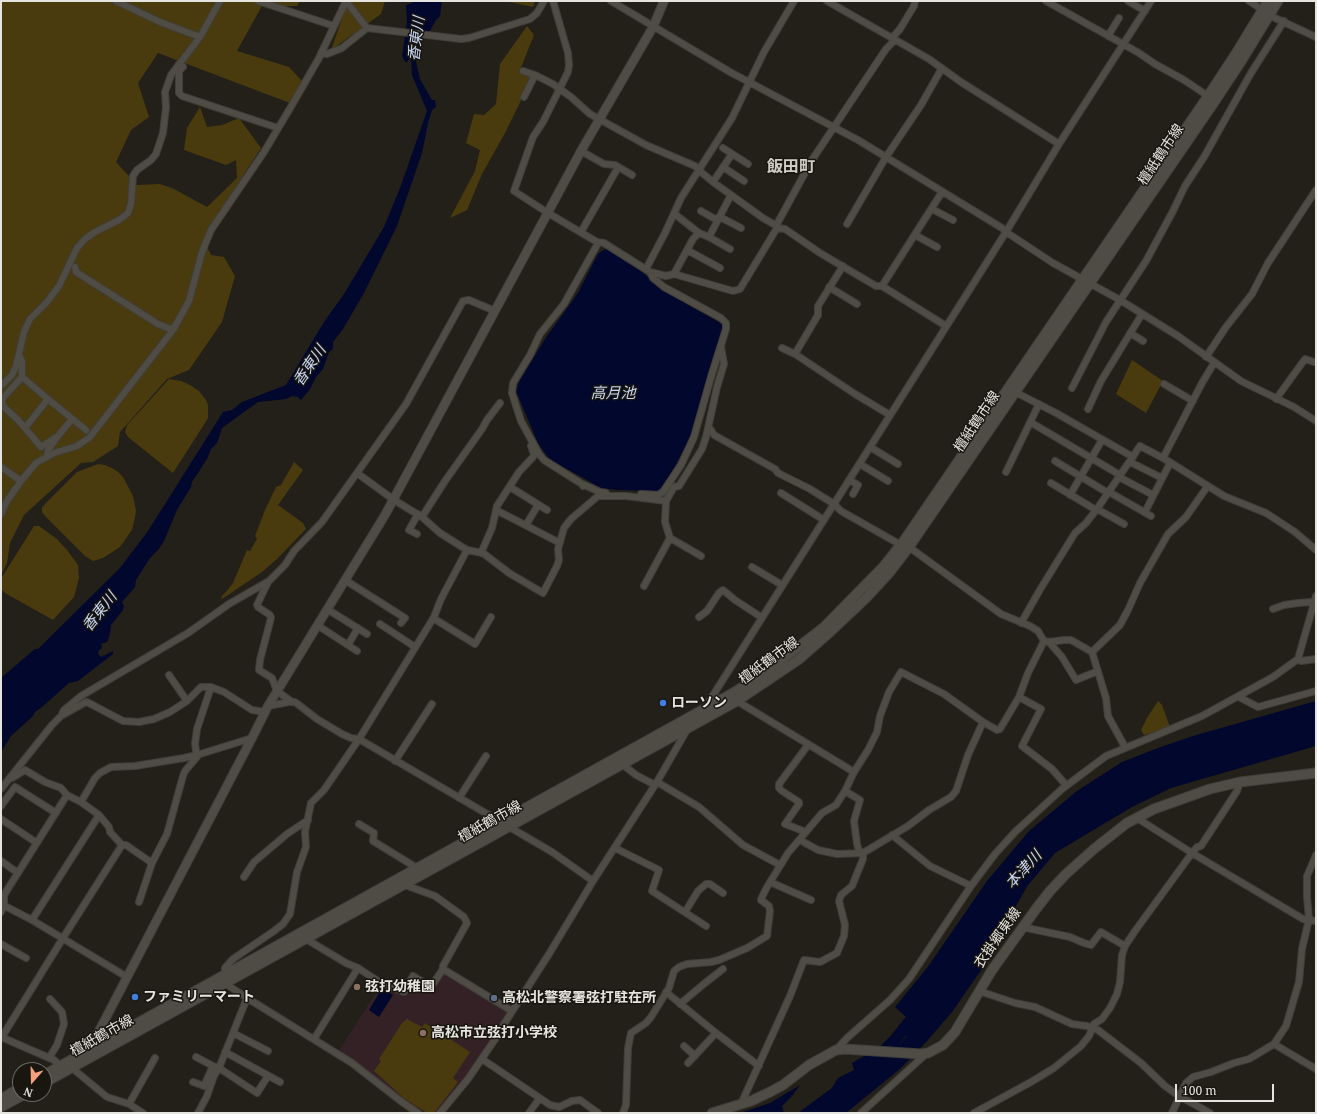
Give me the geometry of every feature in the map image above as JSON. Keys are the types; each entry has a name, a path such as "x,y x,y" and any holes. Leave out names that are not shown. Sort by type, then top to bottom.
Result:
{"main road":[{"name":"檀紙鶴市線","path":"52,1071 225,979 306,939 737,701 798,660 830,632 866,598 890,572 905,546 1086,281 1213,104 1242,60 1266,12 1268,1"},
{"name":"檀紙鶴市線","path":"52,1079 82,1063 417,868 704,709 764,674 824,627 905,546 1015,392 1086,281 1235,55 1266,12 1278,1"},
{"name":"衣掛郷東線","path":"924,1053 943,1045 955,1032 992,970 1045,897 1066,874 1127,823 1154,809 1210,789 1240,782 1316,773"},
{"path":"712,1113 741,1104 783,1085 809,1065 841,1049 924,1053"},
{"path":"1,1099 12,1093"},
{"path":"1,1107 12,1101"}],"street":[{"path":"116,1 160,22 200,37"},
{"path":"1,386 12,375 16,366 24,332 30,319 48,302 59,286 77,248 85,239 120,220 128,213 131,204 134,176 137,170 151,160 156,154 163,133 166,92 171,75 200,37 220,1"},
{"path":"258,1 334,26"},
{"path":"1,514 7,501 36,463 54,453 77,446 90,437 172,330 189,301 202,252 211,230 264,152 321,53 346,1 367,28 461,39 526,21 537,13 544,1"},
{"path":"553,1 568,53 568,72 543,122 532,137 514,191 597,242 604,243 648,270 666,276 674,274 733,291 740,289 777,227 812,160 833,126 900,29 914,6 915,1"},
{"path":"611,1 749,82 833,126 886,157 1002,228 1006,232 1178,336 1214,364 1241,381 1316,421"},
{"path":"82,1063 266,709 394,500 581,151 653,27 664,1"},
{"path":"648,270 681,198 732,118 764,52 794,1"},
{"path":"827,1 942,68 1059,144"},
{"path":"1046,1 1184,80 1208,96"},
{"path":"1128,1 1145,12"},
{"path":"440,1113 468,1079 482,1059 593,881 656,784 688,728 704,709 1006,232 1059,144 1151,1"},
{"path":"1249,1 1266,12 1316,37"},
{"path":"1108,36 1119,18"},
{"path":"1072,388 1106,322 1146,261 1173,212 1185,186 1204,156 1251,73 1284,21"},
{"path":"321,53 327,54 342,48 367,28"},
{"path":"179,64 183,67 179,71 179,93 182,96 278,128"},
{"path":"847,224 886,157 921,105 942,68"},
{"path":"524,71 553,84 571,97 590,114 646,145 695,166 713,182 777,227 785,229 820,253 876,286 882,286 946,326"},
{"path":"524,96 535,75"},
{"path":"723,148 748,164"},
{"path":"581,151 604,164 615,165 632,175"},
{"path":"713,182 732,154"},
{"path":"723,167 744,181"},
{"path":"581,232 597,198 616,171"},
{"path":"1206,357 1226,327 1252,294 1268,263 1316,190"},
{"path":"882,286 942,192"},
{"path":"709,237 731,195"},
{"path":"932,209 953,220"},
{"path":"701,211 715,219 720,217 741,228"},
{"path":"676,215 699,232 730,249"},
{"path":"674,274 693,239 699,232"},
{"path":"915,235 937,247"},
{"path":"597,242 597,245 568,297 540,334 530,355 513,383 512,393 521,421 544,460 582,484 600,492 666,501"},
{"path":"687,250 720,268"},
{"path":"795,354 818,315 818,306 843,266"},
{"path":"75,267 76,272 158,324 172,330"},
{"path":"582,484 585,488 598,496 626,496 634,494 658,495 663,492 681,465 694,437 721,347 726,329 726,323 721,318 664,287 652,278 648,270"},
{"path":"829,287 857,304"},
{"path":"61,716 64,710 81,696 188,633 229,604 269,581 285,565 294,551 322,522 406,404 463,301 469,300 495,311"},
{"path":"1088,409 1101,381 1142,314"},
{"path":"1130,333 1143,341"},
{"path":"644,586 670,538 666,522 666,501 674,488 679,486 702,449 706,438 717,387 724,364 721,347"},
{"path":"782,348 795,354 855,394 890,415"},
{"path":"19,355 22,361 22,376 2,399 3,406 41,446 58,436"},
{"path":"1276,399 1305,359 1314,362"},
{"path":"1163,458 1214,364"},
{"path":"22,376 86,430"},
{"path":"1164,384 1193,401"},
{"path":"1015,392 1056,413 1162,478"},
{"path":"25,428 48,399"},
{"path":"417,534 409,530 500,403"},
{"path":"1006,472 1039,404"},
{"path":"47,457 48,450 72,419"},
{"path":"1030,422 1153,495"},
{"path":"709,426 714,435 775,469 778,473 810,489 834,504 841,511 905,546 1001,614 1030,626 1038,631 1062,657 1076,680 1098,671"},
{"path":"481,553 492,528 497,506 519,472 533,457 534,454 531,440"},
{"path":"1070,495 1102,440"},
{"path":"1022,623 1044,582 1074,533 1086,523 1096,510 1140,446 1163,458 1207,487 1224,496 1266,513 1295,532 1316,550"},
{"path":"870,447 898,464"},
{"path":"1055,461 1151,516"},
{"path":"1145,512 1170,463"},
{"path":"860,464 888,481"},
{"path":"1,467 21,481"},
{"path":"357,473 394,500 420,516 440,533 467,550 481,553 509,573 543,593 559,560 558,549 564,528 571,519 598,496"},
{"path":"849,480 858,485 853,494"},
{"path":"1051,483 1096,510 1124,524"},
{"path":"510,487 547,510"},
{"path":"1092,652 1120,625 1140,583 1168,534 1186,517 1207,487"},
{"path":"780,493 824,520"},
{"path":"793,510 797,503"},
{"path":"526,525 538,505"},
{"path":"496,510 560,543"},
{"path":"670,538 701,556"},
{"path":"418,1113 352,1063 247,998 225,979 225,968 233,959 274,932 283,924 290,914 297,872 306,847 305,832 311,804 324,790 359,739 433,618 441,599 467,550"},
{"path":"752,567 782,585"},
{"path":"345,580 405,618 401,623"},
{"path":"269,581 257,604 258,607 270,615 271,618 260,660 259,670 272,678 277,691 292,702 295,702 317,719 342,734 351,738 359,739 552,852 593,881"},
{"path":"699,618 707,611 719,593 723,590 735,600 761,617"},
{"path":"841,1049 847,1038 890,1000 908,979 971,886 995,854 1015,832 1066,785 1106,756 1202,716 1273,677 1298,659 1315,604 1316,596"},
{"path":"1273,609 1284,605 1298,603 1311,602 1315,604"},
{"path":"328,609 367,634"},
{"path":"433,618 475,644 491,617"},
{"path":"380,624 415,647"},
{"path":"318,625 357,651"},
{"path":"348,645 358,628"},
{"path":"1047,641 1071,640 1092,652 1106,698 1108,716 1125,747"},
{"path":"623,1113 626,1104 628,1048 631,1033 646,1023 651,1017 669,988 674,971 680,966 719,960 747,948 766,936 770,911 768,906 761,900 762,897 788,853 822,814 836,805 845,791 877,732 880,716 889,692 901,672 944,694 982,722 998,730 1020,697 1028,673 1047,641"},
{"path":"1298,659 1301,661 1316,659"},
{"path":"169,675 187,701"},
{"path":"1,789 52,725 61,716 87,702 123,721 139,722 154,719 170,712 187,701 200,687 211,687 224,692 252,710 266,709 292,702"},
{"path":"139,902 152,863 167,834 185,771 197,757 195,744 197,729 211,687"},
{"path":"1239,697 1258,707 1316,691"},
{"path":"1020,697 1041,709 1022,746 1052,769 1066,785"},
{"path":"737,701 854,772"},
{"path":"395,761 432,704"},
{"path":"800,840 811,848 837,854 863,853 908,826 929,810 951,797 956,791 968,755 982,722"},
{"path":"81,802 100,773 111,767 135,766 197,755 252,738"},
{"path":"806,832 785,824 799,802 782,791 779,788 779,784 808,745"},
{"path":"460,798 486,756"},
{"path":"622,764 636,775 699,807 743,844 780,865"},
{"path":"10,778 14,778 25,770 45,782 61,788 68,795 99,815 109,826 110,832 122,846 126,845 152,863"},
{"path":"974,1113 1032,1082 1054,1068 1081,1046 1090,1036 1092,1027 1102,1019 1110,1008 1117,994 1120,982 1122,955 1125,946 1192,853 1197,847 1201,846 1236,791 1240,782"},
{"path":"1,806 15,787 56,813"},
{"path":"845,791 860,800 854,821 857,844 859,851 863,853"},
{"path":"1,912 4,895 68,795"},
{"path":"32,920 99,815"},
{"path":"1137,818 1192,853 1303,919 1316,921"},
{"path":"1,819 37,843"},
{"path":"244,877 254,862 287,834 308,820"},
{"path":"359,824 374,834 373,841 417,868"},
{"path":"892,835 930,866 971,886"},
{"path":"61,1066 49,1058 2,1037 122,846"},
{"path":"615,848 659,870 652,891 706,926"},
{"path":"741,1104 759,1066 804,960 820,962 837,953 844,936 845,925 839,901 841,895 852,886 863,859 863,853"},
{"path":"1172,1113 1186,1083 1193,1077 1211,1072 1234,1062 1248,1059 1274,1044 1286,1026 1300,982 1302,949 1309,919 1307,876 1316,855"},
{"path":"1,861 18,873"},
{"path":"770,882 811,900"},
{"path":"685,912 698,891 706,884 710,884 723,893"},
{"path":"306,939 346,963 358,968 381,983 404,992 413,976 432,987 467,923 464,917 434,896 405,885"},
{"path":"2,904 63,938 126,977"},
{"path":"1022,927 1070,936 1091,945 1101,932 1125,946"},
{"path":"1,944 26,958"},
{"path":"314,1039 358,968"},
{"path":"443,968 512,1011"},
{"path":"680,1004 705,982 723,969"},
{"path":"979,991 1035,1007 1072,1024 1092,1027 1104,1034 1141,1063 1165,1086 1179,1096 1210,1113"},
{"path":"666,992 759,1066"},
{"path":"193,1082 204,1086 225,1052 247,998"},
{"path":"49,1058 57,1045 64,1024 62,1012 50,999"},
{"path":"233,1033 268,1051"},
{"path":"688,1063 716,1033"},
{"path":"1274,1044 1316,1069"},
{"path":"684,1046 695,1056"},
{"path":"225,1052 280,1082"},
{"path":"861,1113 924,1053"},
{"path":"196,1057 216,1067 257,1092 268,1076"},
{"path":"129,1104 155,1058"},
{"path":"482,1059 550,1105 559,1108 572,1101 580,1100 598,1113"},
{"path":"198,1113 207,1096 216,1067"},
{"path":"72,1068 108,1097 129,1104 143,1113"},
{"path":"529,1113 540,1099"}],"shaded area":[{"path":"1,1 300,1 297,6 277,6 264,2 237,51 289,67 302,81 290,103 158,53 138,83 149,117 131,130 116,162 137,185 160,184 174,189 207,207 237,178 236,160 226,165 184,150 187,128 200,107 207,127 222,125 239,118 261,148 209,228 204,241 211,255 224,257 235,276 222,322 189,370 167,379 120,432 118,446 93,462 81,463 24,515 10,543 7,563 1,575"},
{"path":"352,1 385,1 381,14 331,50 345,10"},
{"path":"505,1 535,1 533,7"},
{"path":"527,26 534,35 520,70 533,76 505,133 482,174 467,210 450,218 475,171 480,150 466,143 474,114 484,115 496,104 500,64"},
{"path":"1132,360 1163,381 1146,413 1116,394"},
{"path":"169,379 181,381 199,391 208,405 208,418 173,473 128,437 125,432 127,425"},
{"path":"294,462 303,470 278,505 303,523 306,529 262,572 222,599 221,597 233,583 247,550 250,551 257,539 255,536 276,487 281,485"},
{"path":"98,464 112,468 123,477 133,496 136,510 132,530 120,547 103,558 93,561 85,556 45,516 42,512 42,508 77,472"},
{"path":"34,526 39,526 57,539 78,565 79,578 74,597 53,620 5,593 1,589 2,577"},
{"path":"1158,701 1162,705 1170,727 1144,735 1141,730"},
{"name":"高松市立弦打小学校","path":"442,973 445,973 507,1010 509,1013 479,1058 438,1113 422,1113 403,1100 364,1068 338,1052 381,985 392,989 404,997 414,979 432,990"},
{"path":"407,1019 422,1027 425,1023 470,1052 453,1078 458,1082 434,1113 427,1113 405,1099 374,1071 381,1061 379,1059 402,1023"}],"water":[{"name":"香東川","path":"414,1 442,1 440,16 428,34 420,40 416,62 420,79 432,100 435,100 436,107 432,110 422,153 397,226 364,293 343,329 333,342 333,349 329,352 323,369 301,400 298,397 292,396 286,399 258,402 222,428 217,443 211,449 207,459 192,482 191,487 177,510 164,541 150,558 136,580 135,587 122,602 124,606 123,610 111,625 107,642 101,644 102,648 99,650 98,654 101,657 113,651 113,654 78,681 69,683 35,712 33,716 11,736 1,752 1,678 35,649 38,649 120,568 148,531 223,412 232,410 242,402 286,385 324,322 344,294 384,227 400,188 427,111 412,75 411,57 406,63 402,56 407,22 406,5"},
{"name":"高月池","path":"606,249 639,269 662,290 724,325 723,336 692,435 664,486 658,491 601,488 549,459 538,443 516,391 519,382 545,339 578,293 598,254"},
{"path":"1316,701 1316,746 1171,788 1132,807 1055,853 1028,885 1013,911 1009,930 952,1012 901,1068 846,1113 798,1113 832,1088 838,1078 854,1070 852,1063 887,1043 899,1045 906,1037 911,1024 895,1007 927,968 987,881 1029,831 1077,791 1122,762 1158,748 1193,736"},
{"path":"382,988 393,995 379,1017 369,1010"},
{"path":"800,1085 782,1106 784,1113 740,1113 770,1103"}],"waterway":[{"name":"本津川","path":"880,1055 895,1040 919,1010"}],"place":[{"name":"ローソン","path":"663,703"},
{"name":"弦打幼稚園","path":"357,987"},
{"name":"ファミリーマート","path":"135,997"},
{"name":"高松北警察署弦打駐在所","path":"494,998"},
{"name":"高松市立弦打小学校","path":"423,1033"}],"district":[{"name":"飯田町","path":"791,167"}]}
